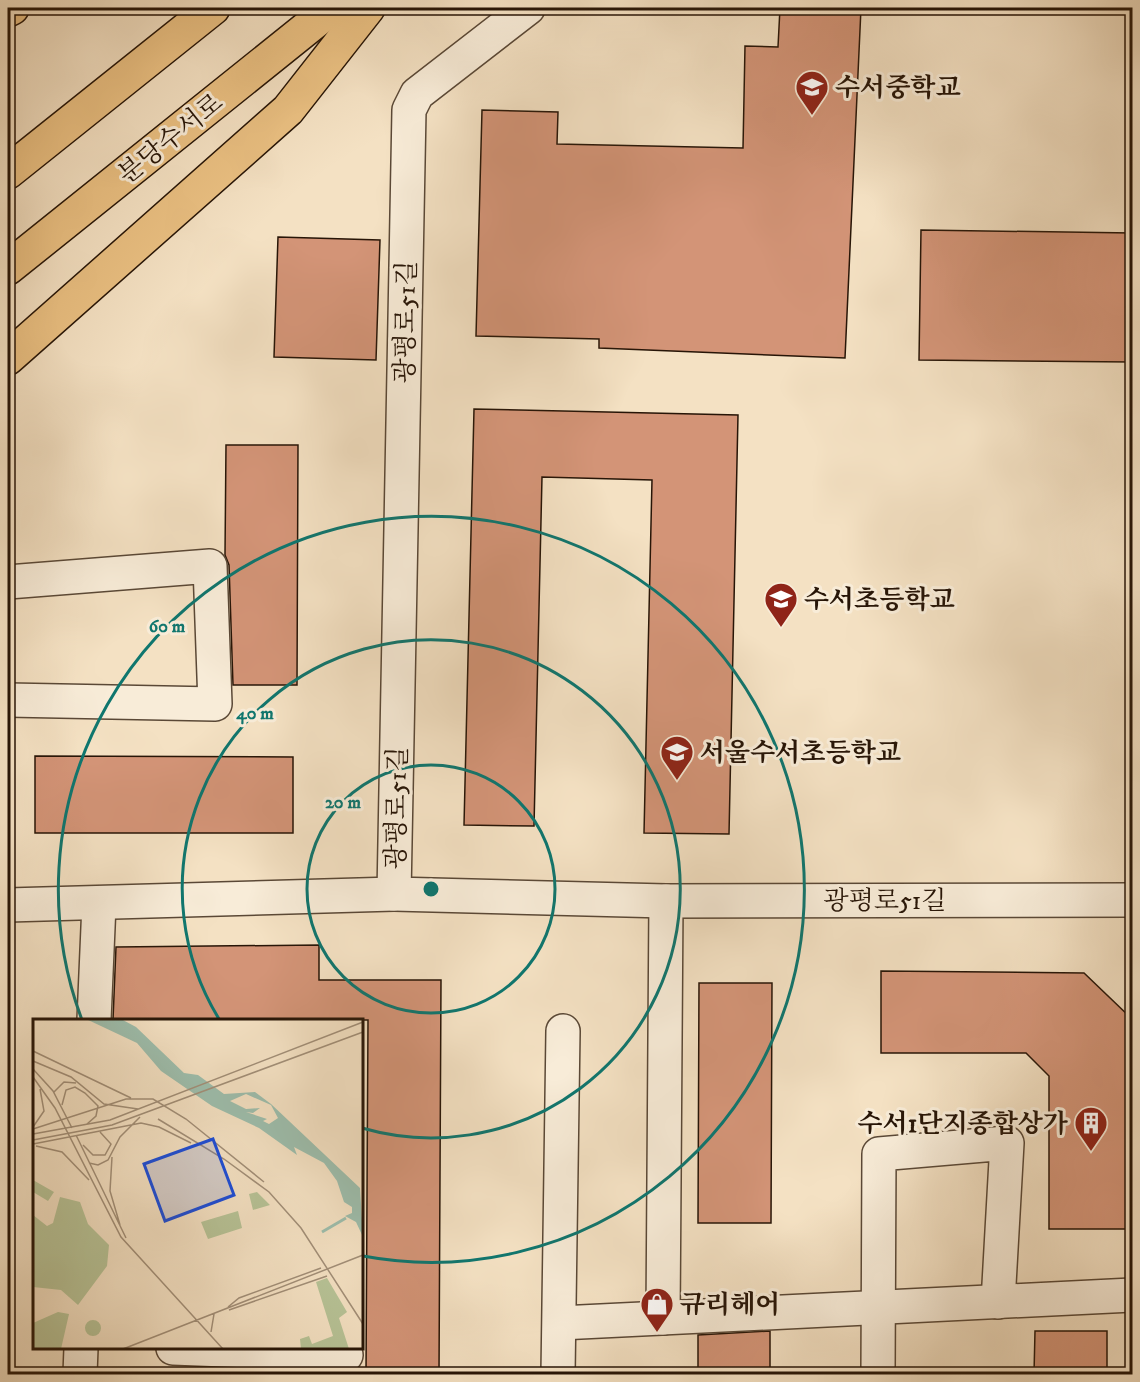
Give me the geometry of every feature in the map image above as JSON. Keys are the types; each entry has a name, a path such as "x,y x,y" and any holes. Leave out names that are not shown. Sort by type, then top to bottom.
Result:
{"highway":[{"path":"8,10 12,8"},
{"path":"8,172 213,8"},
{"name":"분당수서로","path":"8,268 332,8"},
{"path":"8,358 288,110 368,8"}],"street":[{"name":"광평로51길","path":"528,8 417,94 409,110 394,894 666,901 1132,900"},
{"path":"8,582 210,566 214,704 8,700"},
{"path":"8,904 99,904 394,894"},
{"path":"663,1318 666,901"},
{"path":"94,1019 99,904"},
{"path":"558,1374 562,1031"},
{"path":"878,1374 879,1154 1008,1143 998,1302"},
{"path":"560,1323 1132,1295"},
{"path":"80,1374 81,1349"},
{"path":"216,1349 346,1355"}],"building":[{"path":"780,8 861,8 845,358 599,348 599,339 476,336 482,110 558,112 557,144 743,148 745,46 778,47"},
{"path":"921,230 1132,233 1132,362 919,360"},
{"path":"278,237 380,240 376,360 274,357"},
{"path":"474,409 738,415 729,834 644,833 652,480 542,477 534,826 464,825"},
{"path":"226,445 298,445 297,685 233,685 229,565 225,555"},
{"path":"35,756 293,757 293,833 35,833"},
{"path":"319,945 319,980 441,980 439,1374 366,1374 368,1020 113,1019 116,947"},
{"name":"수서1단지종합상가","path":"881,971 1084,973 1132,1019 1132,1229 1049,1229 1049,1076 1026,1053 881,1053"},
{"path":"699,983 772,983 771,1223 698,1223"},
{"path":"770,1331 770,1374 698,1374 698,1335"},
{"path":"1035,1331 1107,1331 1107,1374 1034,1374"}],"place":[{"name":"수서중학교","path":"812,116"},
{"name":"수서초등학교","path":"781,628"},
{"name":"서울수서초등학교","path":"677,781"},
{"name":"수서1단지종합상가","path":"1091,1152"},
{"name":"규리헤어","path":"657,1333"}]}
